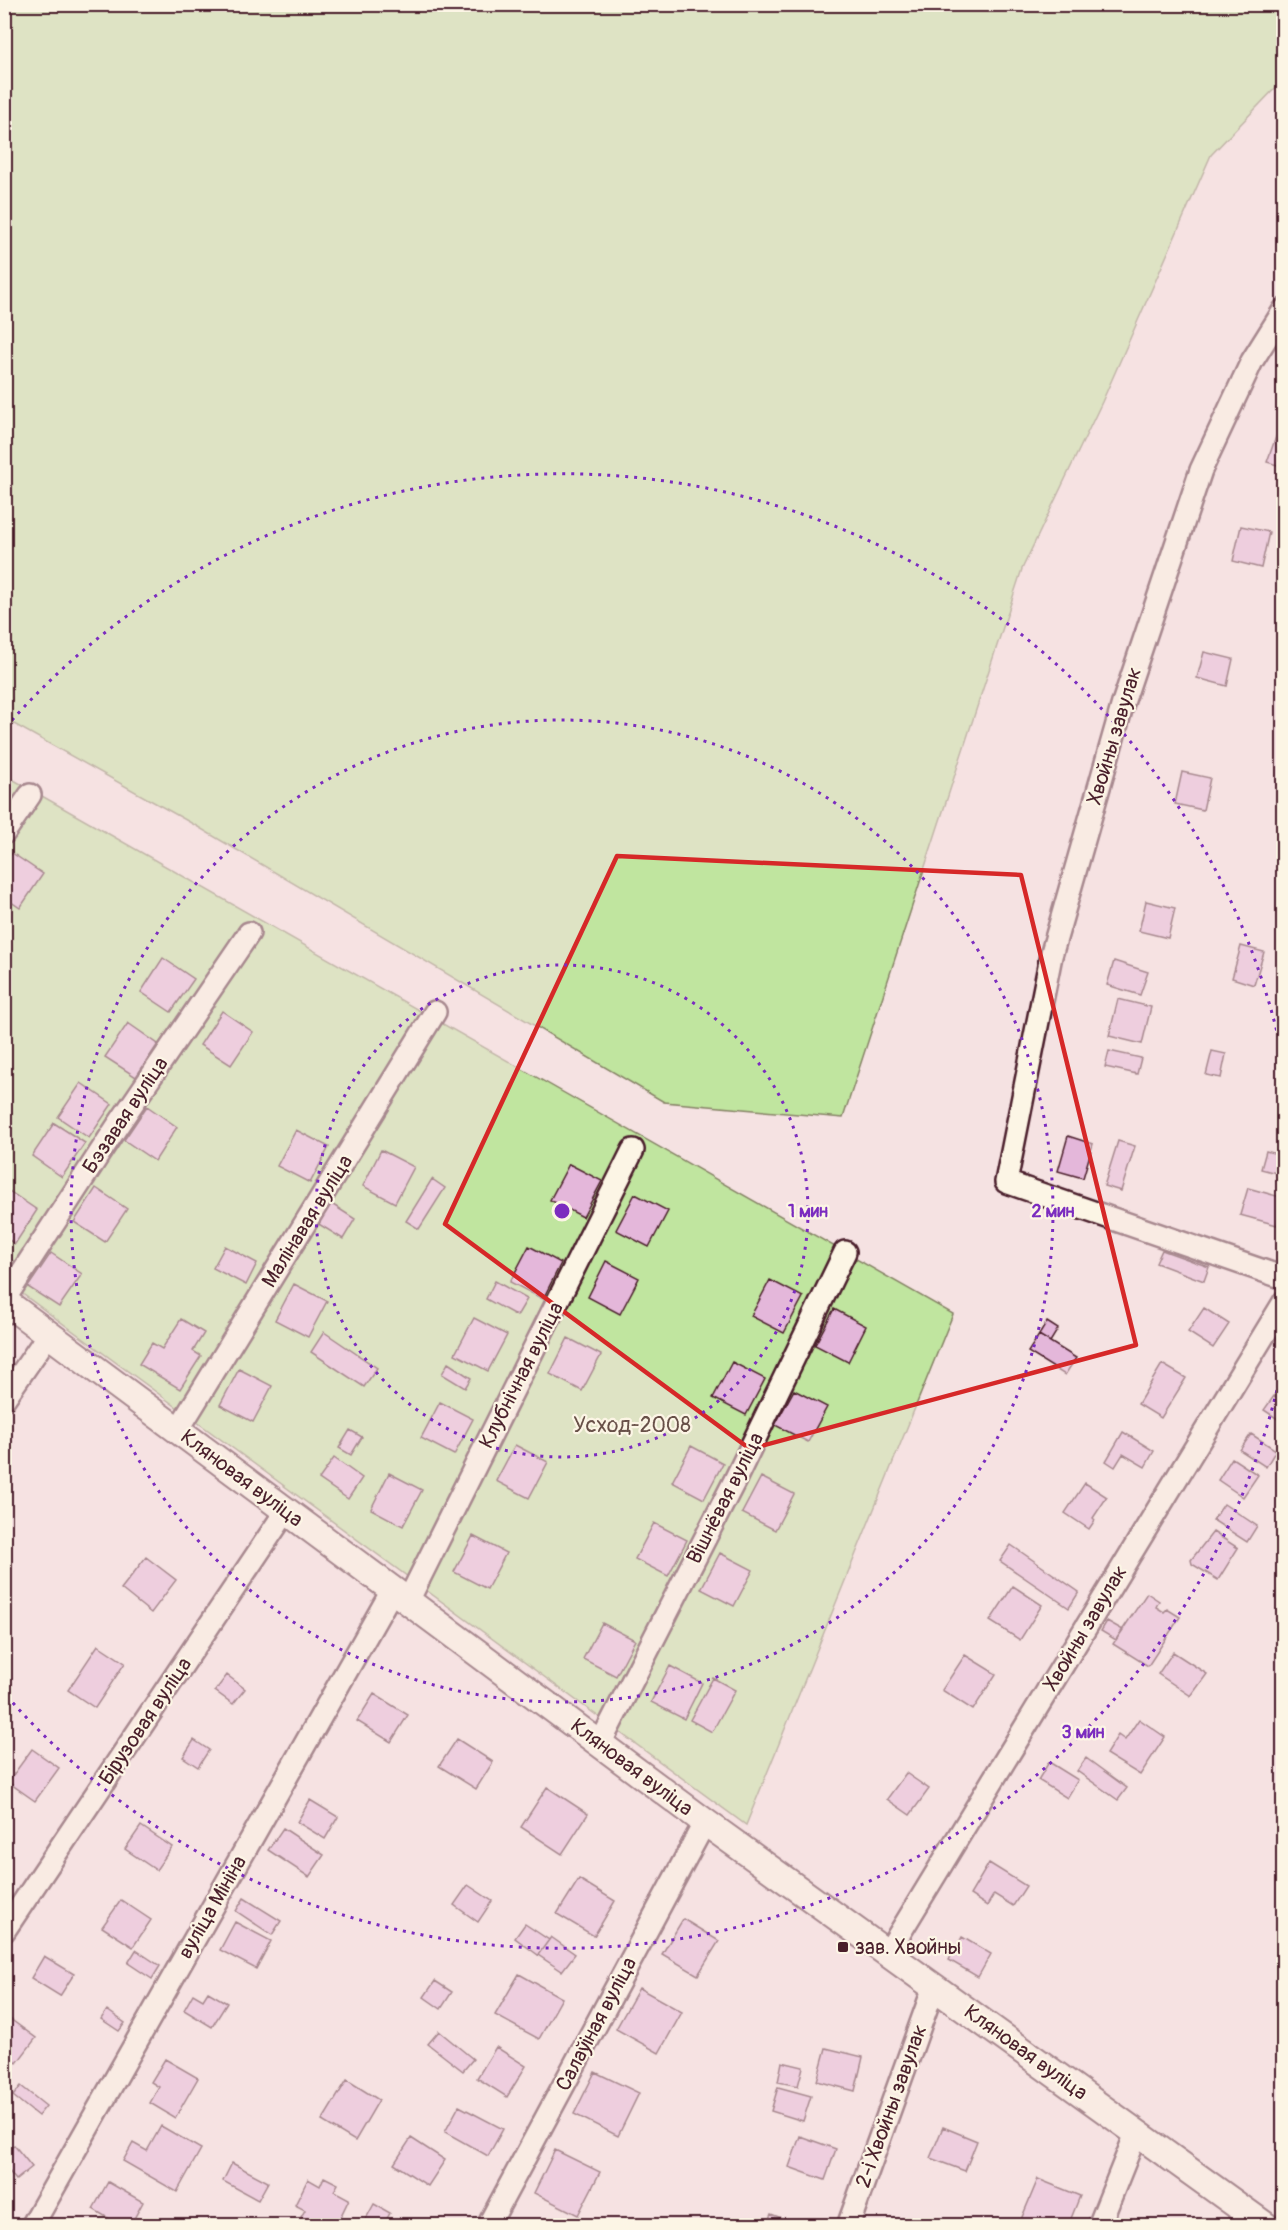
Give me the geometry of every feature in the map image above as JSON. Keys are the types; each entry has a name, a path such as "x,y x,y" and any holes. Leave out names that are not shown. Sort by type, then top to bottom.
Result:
{"street":[{"name":"Хвойны завулак","path":"1284,310 1252,361 1201,470 1122,702 1051,956 1006,1182 1284,1278"},
{"path":"4,833 30,795"},
{"name":"Бэзавая вуліца","path":"4,1301 110,1138 249,933"},
{"name":"Малінавая вуліца","path":"178,1430 435,1012"},
{"name":"Клубнічная вуліца","path":"400,1595 633,1150"},
{"name":"Вішнёвая вуліца","path":"601,1742 735,1480 845,1252"},
{"name":"Кляновая вуліца","path":"4,1301 601,1742 705,1822 1266,2226"},
{"name":"Хвойны завулак","path":"887,1954 1284,1302"},
{"path":"4,1399 48,1335"},
{"name":"Бірузовая вуліца","path":"4,1931 286,1511"},
{"name":"вуліца Мініна","path":"32,2226 400,1595"},
{"name":"Салаўіная вуліца","path":"488,2226 705,1822"},
{"name":"2-і Хвойны завулак","path":"848,2226 934,1987"},
{"path":"1099,2226 1137,2132"}],"highlighted area":[{"path":"617,856 1021,875 1136,1345 750,1449 445,1224"}],"green space":[{"path":"5,4 1283,5 1283,80 1211,155 1102,402 1022,569 843,1118 664,1102 193,824 5,719"},
{"name":"Усход-2008","path":"5,775 953,1314 746,1825 5,1281"}],"building":[{"path":"1282,420 1284,421 1284,467 1267,462"},
{"path":"1241,526 1269,532 1261,568 1233,561"},
{"path":"1204,652 1233,659 1227,686 1197,678"},
{"path":"1182,772 1210,778 1203,810 1175,804"},
{"path":"12,853 43,874 20,908 4,897 4,864"},
{"path":"1146,901 1175,908 1168,938 1139,931"},
{"path":"1241,946 1264,952 1254,985 1232,978"},
{"path":"163,958 194,979 171,1012 141,992"},
{"path":"1114,961 1148,972 1140,995 1107,985"},
{"path":"1118,999 1151,1007 1142,1044 1109,1036"},
{"path":"222,1011 253,1032 231,1065 200,1045"},
{"path":"128,1023 158,1044 136,1077 105,1057"},
{"path":"1109,1051 1141,1058 1137,1074 1105,1067"},
{"path":"1212,1051 1226,1054 1221,1078 1206,1075"},
{"path":"81,1083 112,1104 89,1138 58,1117"},
{"path":"147,1106 177,1127 155,1161 124,1140"},
{"path":"54,1123 85,1143 62,1177 32,1156"},
{"path":"296,1130 329,1147 310,1183 277,1166"},
{"path":"1068,1136 1093,1144 1083,1178 1058,1171"},
{"path":"1118,1141 1135,1146 1121,1191 1104,1186"},
{"path":"381,1150 414,1167 395,1203 363,1186"},
{"path":"1266,1151 1284,1156 1284,1175 1261,1169"},
{"path":"569,1164 602,1181 583,1217 550,1200"},
{"path":"432,1179 445,1188 419,1229 406,1221"},
{"path":"96,1188 127,1209 105,1242 74,1222"},
{"path":"1248,1188 1284,1198 1277,1225 1240,1215"},
{"path":"6,1189 37,1210 15,1244 4,1237"},
{"path":"635,1194 668,1211 649,1247 616,1230"},
{"path":"330,1203 355,1219 343,1239 317,1223"},
{"path":"225,1246 257,1263 246,1285 213,1268"},
{"path":"529,1246 561,1263 543,1299 510,1282"},
{"path":"1162,1250 1209,1267 1204,1281 1156,1263"},
{"path":"51,1253 82,1274 59,1307 28,1287"},
{"path":"606,1261 639,1278 620,1314 588,1297"},
{"path":"770,1280 803,1297 784,1333 751,1316"},
{"path":"495,1281 527,1299 517,1316 486,1299"},
{"path":"294,1284 327,1301 308,1337 275,1320"},
{"path":"1204,1308 1229,1324 1213,1348 1188,1332"},
{"path":"834,1309 866,1326 848,1362 815,1345"},
{"path":"474,1318 507,1335 488,1371 455,1354"},
{"path":"181,1319 204,1333 193,1351 201,1356 180,1389 139,1364 152,1343 162,1349"},
{"path":"1047,1322 1058,1329 1050,1342 1039,1335"},
{"path":"324,1332 377,1368 364,1387 311,1352"},
{"path":"1039,1335 1076,1358 1065,1375 1028,1352"},
{"path":"568,1338 601,1355 582,1391 550,1374"},
{"path":"732,1362 765,1379 746,1415 713,1398"},
{"path":"448,1363 471,1378 465,1388 442,1374"},
{"path":"1162,1364 1186,1378 1161,1418 1138,1404"},
{"path":"239,1369 272,1386 253,1422 220,1405"},
{"path":"794,1390 827,1407 808,1442 775,1425"},
{"path":"1274,1396 1284,1402 1284,1423 1264,1410"},
{"path":"440,1402 473,1419 454,1455 421,1438"},
{"path":"350,1430 362,1437 351,1455 339,1448"},
{"path":"1123,1432 1154,1451 1145,1467 1123,1454 1115,1467 1106,1461"},
{"path":"1251,1434 1276,1450 1266,1467 1240,1450"},
{"path":"515,1445 548,1462 529,1498 496,1481"},
{"path":"691,1446 723,1463 704,1499 672,1482"},
{"path":"334,1458 362,1478 348,1499 319,1479"},
{"path":"1232,1458 1258,1475 1243,1497 1218,1480"},
{"path":"389,1473 422,1490 403,1526 371,1509"},
{"path":"761,1477 794,1494 775,1530 742,1513"},
{"path":"1085,1483 1107,1497 1093,1518 1095,1520 1089,1529 1065,1513"},
{"path":"1224,1504 1257,1526 1247,1542 1213,1520"},
{"path":"654,1523 687,1540 668,1576 635,1559"},
{"path":"1213,1532 1238,1548 1218,1580 1192,1564 1191,1560"},
{"path":"473,1536 506,1553 487,1589 454,1572"},
{"path":"1011,1545 1079,1592 1069,1608 1000,1561"},
{"path":"720,1553 753,1570 734,1606 701,1589"},
{"path":"146,1557 176,1580 151,1613 121,1589"},
{"path":"1013,1586 1042,1605 1020,1640 990,1621"},
{"path":"1147,1593 1159,1601 1156,1607 1164,1612 1167,1609 1180,1617 1148,1666 1113,1644"},
{"path":"1107,1621 1123,1630 1116,1640 1101,1631"},
{"path":"602,1623 635,1640 616,1676 583,1659"},
{"path":"98,1645 125,1663 95,1708 68,1690"},
{"path":"1173,1652 1207,1674 1191,1696 1158,1674"},
{"path":"965,1655 996,1674 973,1710 942,1690"},
{"path":"670,1666 702,1683 684,1719 651,1702"},
{"path":"227,1675 245,1689 233,1704 215,1691"},
{"path":"713,1678 735,1690 712,1732 690,1720"},
{"path":"374,1694 408,1715 391,1742 357,1721"},
{"path":"1139,1719 1165,1737 1140,1775 1106,1754 1118,1735 1125,1740"},
{"path":"457,1739 493,1762 476,1789 439,1766"},
{"path":"194,1740 209,1750 198,1767 183,1757"},
{"path":"32,1749 59,1768 35,1801 8,1782"},
{"path":"1086,1758 1127,1788 1118,1800 1077,1771"},
{"path":"1049,1762 1078,1780 1067,1798 1038,1780"},
{"path":"906,1773 929,1789 910,1815 887,1799"},
{"path":"547,1787 588,1814 562,1854 521,1827"},
{"path":"310,1800 338,1817 325,1839 297,1822"},
{"path":"141,1826 172,1847 156,1870 125,1849"},
{"path":"283,1828 324,1855 309,1877 268,1850"},
{"path":"989,1863 1026,1886 1013,1906 994,1894 987,1906 970,1895"},
{"path":"579,1879 615,1901 594,1936 557,1914"},
{"path":"468,1885 492,1901 478,1922 454,1905"},
{"path":"244,1898 281,1921 272,1935 236,1911"},
{"path":"121,1900 151,1920 133,1947 102,1927"},
{"path":"683,1919 719,1941 698,1975 662,1954"},
{"path":"235,1922 271,1941 256,1969 220,1950"},
{"path":"525,1924 549,1940 538,1955 515,1938"},
{"path":"551,1937 575,1954 562,1971 538,1955"},
{"path":"962,1937 991,1954 978,1977 949,1960"},
{"path":"136,1950 160,1966 152,1979 128,1963"},
{"path":"44,1956 74,1974 60,1996 31,1978"},
{"path":"519,1974 562,1998 539,2039 495,2015"},
{"path":"435,1981 452,1992 441,2009 424,1997"},
{"path":"639,1988 682,2012 659,2053 616,2029"},
{"path":"208,1992 227,2003 212,2027 184,2010 193,1994 203,2000"},
{"path":"107,2010 125,2023 119,2031 101,2019"},
{"path":"6,2016 36,2038 17,2063 8,2055 4,2060"},
{"path":"439,2031 473,2059 463,2071 428,2044"},
{"path":"496,2047 526,2066 507,2097 477,2078"},
{"path":"826,2048 863,2057 855,2091 817,2081"},
{"path":"165,2059 198,2078 175,2118 150,2103 159,2087 151,2082"},
{"path":"782,2062 803,2067 798,2086 778,2082"},
{"path":"595,2072 639,2093 618,2136 574,2114"},
{"path":"347,2080 379,2100 355,2141 322,2121"},
{"path":"21,2086 46,2106 38,2116 13,2096"},
{"path":"778,2087 811,2096 803,2121 771,2111"},
{"path":"459,2106 503,2129 488,2156 445,2132"},
{"path":"161,2126 201,2149 177,2192 123,2161 133,2143 147,2151"},
{"path":"943,2127 977,2141 965,2171 930,2158"},
{"path":"800,2136 836,2149 825,2180 789,2167"},
{"path":"411,2138 445,2160 428,2186 394,2164"},
{"path":"14,2145 32,2167 16,2180 4,2165 4,2153"},
{"path":"555,2150 600,2172 578,2215 534,2193"},
{"path":"232,2163 268,2182 258,2200 223,2181"},
{"path":"324,2177 338,2184 334,2191 349,2199 336,2226 319,2226 301,2217 305,2210 295,2205 308,2179 320,2186"},
{"path":"1038,2179 1080,2196 1068,2226 1028,2226 1020,2222"},
{"path":"108,2182 143,2202 130,2226 121,2226 93,2209"},
{"path":"374,2204 390,2213 383,2226 362,2226"},
{"path":"771,2214 802,2226 766,2226"}],"place":[{"name":"зав. Хвойны","path":"843,1947"}]}
